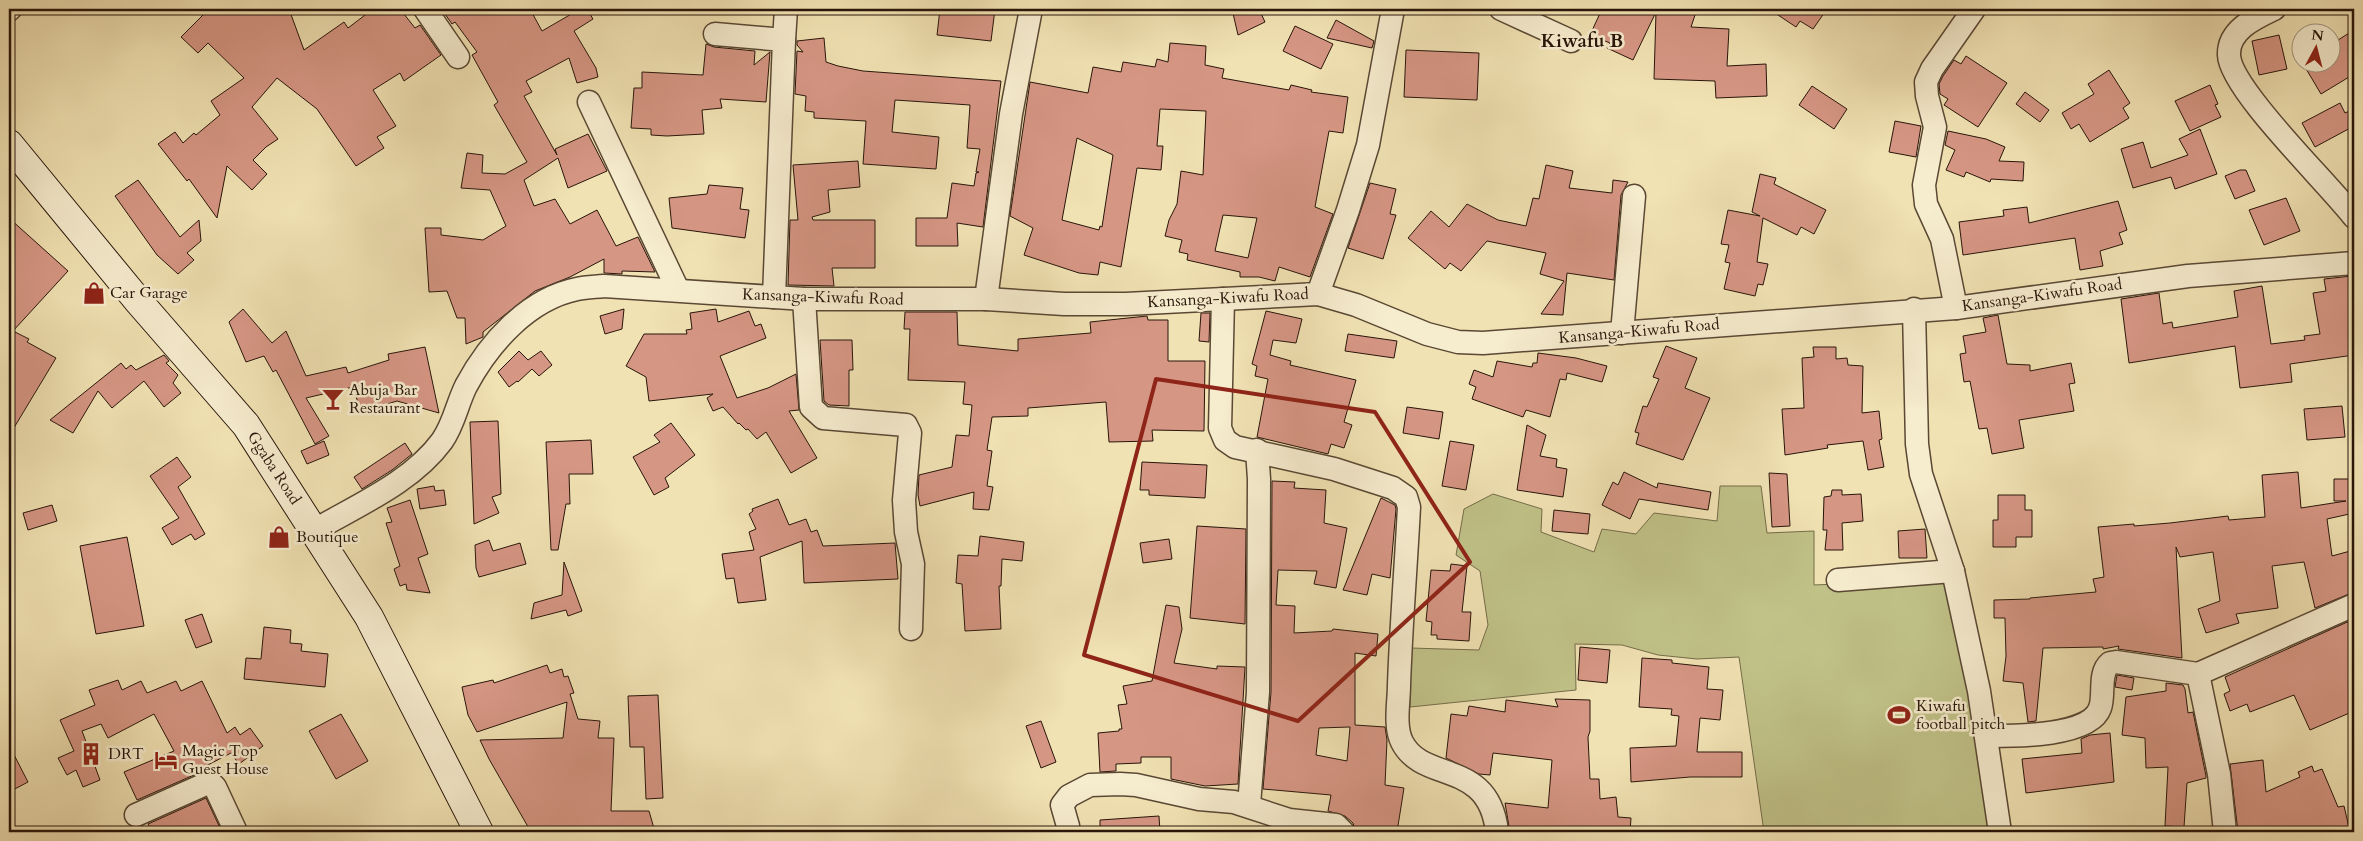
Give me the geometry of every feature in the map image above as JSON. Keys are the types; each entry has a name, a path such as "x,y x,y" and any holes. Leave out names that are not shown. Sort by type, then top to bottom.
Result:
{"main road":[{"name":"Ggaba Road","path":"9,144 139,302 246,425 369,617 479,832"}],"street":[{"path":"425,9 458,57"},
{"path":"774,297 786,9"},
{"path":"986,300 1011,114 1031,9"},
{"path":"1318,294 1348,210 1368,145 1393,9"},
{"path":"1501,9 1571,41"},
{"path":"1956,308 1942,239 1926,204 1924,184 1935,127 1927,96 1926,82 1932,69 1974,9"},
{"path":"2274,9 2254,19 2239,30 2229,54 2232,70 2275,128 2354,217"},
{"path":"715,34 784,40"},
{"path":"589,102 678,290"},
{"path":"1622,333 1634,196"},
{"name":"Kansanga-Kiwafu Road","path":"315,530 393,485 430,453 441,442 453,420 465,388 480,362 502,333 530,311 553,298 577,289 604,286 804,299 986,300 1126,304 1318,294 1356,305 1427,334 1458,342 1483,343 1914,309 1956,308 2188,276 2354,263"},
{"path":"804,299 811,407 815,413 823,418 906,425 910,433 904,500 906,532 913,564 911,629"},
{"path":"1223,299 1220,428 1225,440 1235,447 1257,450 1334,469 1393,488 1406,497 1410,507 1400,651 1398,727 1401,741 1409,752 1422,761 1471,782 1485,796 1495,812 1497,832"},
{"path":"1914,309 1920,474 1953,571 1987,736 2000,832"},
{"path":"1249,805 1258,692 1259,479 1257,450"},
{"path":"1838,580 1953,571"},
{"path":"1987,736 2024,737 2056,732 2086,723 2100,708 2107,666 2116,662 2198,674 2354,605"},
{"path":"2198,674 2219,774 2224,832"},
{"path":"136,814 210,782 215,787 236,832"},
{"path":"1068,826 1062,811 1064,800 1090,785 1104,784 1136,785 1199,799 1249,805 1289,820 1336,825 1343,832"}],"highlighted area":[{"path":"1156,379 1375,412 1470,562 1298,721 1084,655"}],"green space":[{"path":"1720,486 1761,486 1767,533 1814,531 1814,585 1948,579 1999,832 1764,832 1739,657 1697,659 1658,655 1622,645 1575,644 1576,690 1410,707 1410,648 1479,650 1488,625 1480,571 1456,555 1464,509 1493,494 1542,509 1541,532 1594,552 1602,529 1636,534 1654,513 1717,521"}],"building":[{"path":"209,9 289,9 304,50 344,22 348,28 373,9 400,9 415,28 420,25 441,55 404,81 400,73 373,90 396,126 377,137 384,148 356,166 317,109 277,78 252,107 278,139 266,147 253,160 267,174 252,190 227,166 217,218 189,179 187,181 158,144 175,132 183,143 194,133 196,135 220,115 211,101 244,78 208,43 198,53 181,37"},
{"path":"446,9 530,9 542,31 580,9 587,9 593,19 574,31 596,68 598,77 577,83 569,58 526,81 532,92 524,96 557,155 555,149 588,134 607,171 568,188 558,158 524,180 534,206 555,199 570,224 597,210 616,246 638,237 655,272 622,271 622,274 604,273 604,259 570,277 535,291 483,332 483,337 466,344 465,318 457,318 447,291 429,292 425,228 441,228 441,235 483,240 506,226 490,190 461,188 467,153 483,155 482,173 505,174 527,162 494,105 498,102 472,55 477,52 455,22 452,24 445,14 448,13"},
{"path":"940,9 995,9 991,41 937,35"},
{"path":"1232,9 1259,9 1265,22 1238,35"},
{"path":"1602,9 1697,9 1691,27 1729,29 1727,66 1766,64 1767,96 1716,98 1715,81 1654,79 1656,12 1633,60 1607,48 1610,43 1590,35"},
{"path":"1769,9 1827,9 1813,29 1800,21 1796,27"},
{"path":"1336,20 1374,41 1372,48 1327,38"},
{"path":"1295,26 1333,44 1321,69 1283,51"},
{"path":"2354,30 2354,74 2321,94 2308,72 2340,72 2340,39"},
{"path":"2279,35 2287,69 2259,75 2252,41"},
{"path":"824,38 826,62 838,66 863,71 1001,81 983,227 957,223 958,246 916,246 916,218 947,218 952,183 974,186 976,173 979,172 976,172 980,149 967,148 970,105 895,100 892,132 939,137 936,169 863,164 866,121 814,118 814,112 805,111 806,96 795,94 797,51 803,52 797,45 797,41"},
{"path":"1170,43 1206,46 1205,65 1224,69 1222,78 1289,90 1291,85 1312,90 1311,92 1348,97 1343,133 1329,131 1315,207 1333,214 1310,277 1279,267 1275,281 1259,277 1240,277 1240,272 1187,260 1188,254 1179,252 1182,240 1165,236 1169,220 1177,204 1181,171 1203,175 1206,111 1160,109 1157,146 1163,146 1161,170 1137,168 1121,267 1100,262 1098,275 1079,273 1024,255 1033,228 1010,216 1030,82 1088,93 1093,67 1121,72 1123,62 1155,67 1157,59 1168,62","holes":["1077,138 1113,155 1102,227 1100,226 1099,230 1062,220","1223,215 1257,218 1248,258 1215,251"]},
{"path":"706,44 714,47 755,51 754,65 770,52 766,102 720,99 722,108 702,110 704,134 651,135 651,129 631,128 634,88 642,88 642,72 703,75"},
{"path":"1406,50 1479,53 1477,100 1404,97"},
{"path":"1966,56 2007,83 1978,127 1944,105 1948,99 1940,94 1939,84 1943,76 1954,60 1961,64"},
{"path":"2109,70 2130,103 2123,108 2129,118 2090,142 2079,124 2071,129 2062,113 2094,94 2088,84"},
{"path":"2210,85 2218,104 2215,105 2221,117 2190,131 2175,101"},
{"path":"1812,86 1847,109 1834,129 1799,105"},
{"path":"2025,92 2049,110 2040,122 2016,104"},
{"path":"2340,103 2345,113 2354,109 2354,126 2315,147 2302,123"},
{"path":"1895,121 1921,126 1916,157 1889,152"},
{"path":"2200,129 2217,174 2175,189 2171,177 2133,188 2121,149 2143,142 2151,168 2188,155 2179,139"},
{"path":"1948,131 1986,139 2005,147 1999,161 2024,162 2023,181 1991,179 1990,182 1966,172 1964,177 1946,170 1955,150 1945,145"},
{"path":"858,161 860,187 828,190 830,212 812,217 813,220 875,220 875,268 832,268 834,286 788,285 790,220 798,220 793,165"},
{"path":"1546,165 1573,171 1569,188 1612,193 1613,180 1628,182 1621,195 1614,280 1567,273 1563,315 1541,314 1564,281 1540,274 1546,253 1487,241 1461,271 1450,263 1445,269 1408,238 1431,211 1449,227 1467,204 1498,220 1526,226 1533,198 1539,199"},
{"path":"2240,170 2246,170 2255,191 2235,199 2225,176"},
{"path":"1760,174 1776,178 1774,184 1826,210 1814,234 1801,227 1797,235 1763,218 1757,262 1768,264 1763,285 1758,284 1755,296 1724,289 1730,263 1725,262 1729,245 1721,244 1728,210 1760,216 1752,212"},
{"path":"138,180 180,237 199,220 201,241 187,253 194,260 178,274 157,255 115,196"},
{"path":"1370,183 1396,189 1390,214 1396,215 1383,259 1348,248"},
{"path":"709,185 743,188 740,209 749,210 745,238 672,228 669,198 707,194"},
{"path":"2286,198 2300,231 2264,245 2249,210"},
{"path":"2118,201 2127,230 2119,233 2123,244 2100,251 2103,266 2080,270 2075,238 1963,255 1959,222 2004,216 2003,210 2027,207 2029,223"},
{"path":"9,218 68,271 13,331 29,339 27,342 56,358 9,436"},
{"path":"2352,276 2354,289 2354,355 2290,364 2292,382 2240,388 2235,346 2129,363 2121,299 2159,293 2163,324 2172,322 2173,328 2238,317 2234,291 2262,286 2271,344 2305,340 2304,336 2320,334 2313,293 2326,291 2324,279"},
{"path":"243,309 272,343 286,331 306,376 346,367 348,373 389,360 388,354 425,347 439,413 397,401 361,412 353,387 306,398 329,436 315,444 276,370 273,372 264,356 246,362 229,322"},
{"path":"624,309 622,329 605,334 600,316"},
{"path":"716,309 718,322 749,311 755,326 761,324 766,338 720,356 737,398 768,388 796,374 799,410 789,411 817,458 791,473 766,432 757,439 748,429 746,430 738,424 723,407 713,411 707,398 713,394 649,401 646,377 626,366 644,334 687,334 686,330 692,329 690,313"},
{"path":"1266,311 1302,319 1296,343 1273,340 1270,355 1291,361 1290,365 1356,380 1344,422 1352,425 1344,448 1331,444 1328,454 1257,437 1268,379 1255,376 1257,366 1252,364"},
{"path":"905,312 957,312 958,345 1018,351 1018,339 1091,333 1090,322 1147,316 1148,320 1168,320 1168,361 1205,361 1204,431 1152,430 1153,441 1109,442 1106,402 1028,408 1028,416 992,417 987,450 992,451 987,486 993,487 989,510 973,509 974,492 920,506 918,495 919,475 952,467 956,435 969,436 972,405 963,404 965,382 908,380 910,329 904,329"},
{"path":"1201,313 1210,313 1209,342 1199,341"},
{"path":"1998,315 2007,364 2030,365 2030,371 2071,363 2075,383 2069,384 2074,411 2019,420 2024,448 1992,454 1987,428 1979,429 1970,381 1964,382 1960,354 1966,353 1963,336 1986,332 1983,318"},
{"path":"1348,334 1397,341 1394,358 1345,351"},
{"path":"820,340 852,340 853,370 849,370 849,406 829,405 824,401"},
{"path":"1666,346 1697,358 1685,388 1710,398 1683,460 1636,444 1639,433 1635,432 1643,406 1647,407 1659,379 1653,377"},
{"path":"1813,347 1836,347 1836,359 1847,358 1848,365 1863,366 1862,413 1879,411 1882,439 1879,440 1884,467 1868,470 1863,441 1827,445 1828,448 1785,455 1782,409 1804,408 1802,358 1814,357"},
{"path":"519,351 528,360 541,351 552,365 539,376 532,369 518,382 509,387 498,372"},
{"path":"1538,353 1576,358 1607,366 1602,382 1567,373 1566,380 1560,379 1550,417 1526,410 1523,417 1472,399 1476,387 1469,384 1474,370 1493,377 1497,361 1532,367 1533,363 1537,363"},
{"path":"164,355 169,361 166,363 178,375 173,383 181,393 164,407 144,381 112,408 98,391 73,433 50,420 121,363 126,369 131,365 136,370"},
{"path":"2342,406 2345,437 2307,440 2304,409"},
{"path":"1407,407 1443,412 1439,439 1403,433"},
{"path":"498,421 501,494 492,497 499,513 474,524 470,422"},
{"path":"671,423 695,455 665,478 669,487 654,495 633,457 660,442 654,435"},
{"path":"1527,425 1546,435 1540,456 1557,459 1556,467 1567,469 1563,497 1517,490"},
{"path":"591,440 593,474 569,474 570,504 566,504 558,550 551,550 546,442"},
{"path":"324,441 329,455 307,464 301,451"},
{"path":"1450,441 1474,445 1466,490 1442,486"},
{"path":"405,443 412,454 392,470 362,489 354,477"},
{"path":"177,457 191,477 178,487 205,534 195,540 191,534 172,545 162,528 179,518 150,476"},
{"path":"1142,462 1207,465 1205,498 1149,495 1149,490 1140,490"},
{"path":"1624,472 1657,488 1658,483 1711,492 1708,510 1639,499 1630,519 1602,505 1613,482 1618,485"},
{"path":"2298,472 2301,508 2346,501 2334,501 2334,479 2354,479 2354,513 2327,519 2332,556 2354,550 2354,592 2315,608 2304,562 2272,566 2278,608 2236,614 2239,623 2206,633 2198,609 2220,601 2213,552 2180,557 2176,547 2182,658 2118,649 2119,646 2103,649 2103,647 2043,648 2036,721 2028,722 2023,683 2003,681 2006,656 2005,618 1994,618 1994,600 2030,599 2096,592 2093,579 2104,577 2098,527 2170,523 2228,516 2229,520 2265,517 2262,475"},
{"path":"1769,473 1787,474 1790,526 1772,527"},
{"path":"1272,481 1295,482 1294,488 1326,490 1324,523 1347,528 1336,588 1314,584 1317,571 1278,570 1276,605 1295,606 1294,633 1332,631 1333,629 1378,634 1376,656 1355,653 1355,725 1385,727 1387,740 1385,785 1404,788 1397,832 1356,832 1353,823 1345,816 1328,811 1331,795 1263,789 1271,692","holes":["1350,727 1347,761 1316,755 1319,728"]},
{"path":"434,486 435,491 444,490 446,505 420,509 417,489"},
{"path":"1832,490 1842,490 1842,495 1861,494 1863,521 1842,523 1843,550 1825,550 1827,530 1823,530 1824,497 1831,496"},
{"path":"1998,495 2025,495 2025,510 2032,510 2032,537 2016,537 2016,547 1993,547 1993,520 1998,520"},
{"path":"1381,498 1395,505 1396,509 1390,578 1372,574 1367,595 1343,590"},
{"path":"778,499 789,525 806,519 811,532 817,530 823,546 895,543 898,579 804,583 802,541 760,557 766,600 738,603 734,578 726,579 722,554 754,550 749,532 756,529 749,514 753,511 752,509"},
{"path":"410,500 428,554 418,558 430,593 407,590 406,584 400,586 394,569 400,566 386,523 392,522 387,508"},
{"path":"52,505 57,521 28,530 23,513"},
{"path":"1554,510 1590,514 1588,534 1552,531"},
{"path":"1197,526 1246,529 1245,624 1190,618"},
{"path":"1925,529 1927,558 1899,558 1898,531"},
{"path":"980,536 1024,542 1022,561 1002,559 1001,586 999,586 1001,629 965,631 962,584 956,583 958,555 978,556"},
{"path":"127,537 144,626 96,634 80,546"},
{"path":"1169,539 1172,559 1143,563 1140,543"},
{"path":"489,540 493,551 520,543 526,564 479,577 476,568 475,545"},
{"path":"564,562 582,611 568,616 566,610 531,619 534,603 562,595"},
{"path":"1451,564 1467,566 1462,612 1471,612 1469,641 1437,639 1437,635 1431,635 1432,622 1426,621 1431,570 1450,571"},
{"path":"1166,605 1179,607 1182,629 1174,663 1217,669 1217,666 1245,667 1238,784 1205,786 1171,779 1171,757 1141,757 1141,763 1116,764 1116,771 1100,772 1098,733 1122,729 1118,705 1127,704 1123,686 1152,681"},
{"path":"202,614 212,642 196,648 185,620"},
{"path":"2354,619 2354,711 2310,730 2294,695 2250,712 2247,704 2230,711 2224,694 2230,691 2225,677"},
{"path":"264,627 291,630 290,643 302,644 301,651 328,654 325,687 244,679 246,658 261,659"},
{"path":"1580,647 1610,650 1607,683 1578,680"},
{"path":"1642,658 1672,660 1672,663 1709,667 1707,689 1723,690 1720,720 1700,718 1697,752 1742,752 1742,777 1690,777 1631,782 1630,748 1676,746 1679,716 1671,715 1672,709 1639,707"},
{"path":"547,665 550,673 562,669 564,677 568,676 574,693 570,694 578,719 600,721 598,738 614,738 611,811 649,811 655,832 531,832 480,740 563,738 567,702 477,732 468,715 462,687 493,680 494,683"},
{"path":"2117,675 2134,678 2132,690 2115,687"},
{"path":"118,680 122,690 141,681 147,693 176,681 181,691 202,681 227,733 235,727 240,735 250,728 263,746 239,764 231,753 202,768 203,771 137,800 124,772 174,751 154,714 108,738 101,724 82,731 100,780 83,787 76,770 67,775 58,758 74,751 60,720 95,705 89,690"},
{"path":"2166,683 2183,685 2185,689 2188,713 2193,712 2206,776 2206,778 2187,783 2184,827 2165,826 2168,767 2146,768 2145,738 2122,735 2126,697 2166,691"},
{"path":"658,695 663,798 646,799 644,747 630,747 628,696"},
{"path":"1555,699 1590,700 1590,731 1588,737 1590,779 1599,779 1600,799 1616,797 1618,817 1631,818 1630,832 1510,832 1505,803 1548,808 1552,760 1493,753 1490,775 1479,774 1446,758 1451,714 1467,716 1469,706 1505,712 1506,700 1558,707"},
{"path":"341,714 368,761 336,779 309,731"},
{"path":"1041,721 1056,762 1041,768 1026,726"},
{"path":"2110,733 2114,782 2026,793 2022,759 2082,753 2081,739 2090,735"},
{"path":"9,745 28,782 9,792"},
{"path":"2263,760 2266,792 2300,777 2298,772 2312,766 2314,772 2322,769 2338,807 2344,806 2350,832 2238,832 2230,764"},
{"path":"206,798 222,832 152,832 148,824"},
{"path":"1159,816 1160,832 1100,832 1100,820"}],"place":[{"name":"Car Garage","path":"94,293"},
{"name":"Abuja Bar Restaurant","path":"333,399"},
{"name":"Boutique","path":"279,537"},
{"name":"Kiwafu football pitch","path":"1899,715"},
{"name":"DRT","path":"91,754"},
{"name":"Magic Top Guest House","path":"166,760"}],"district":[{"name":"Kiwafu B","path":"1582,41"}]}
